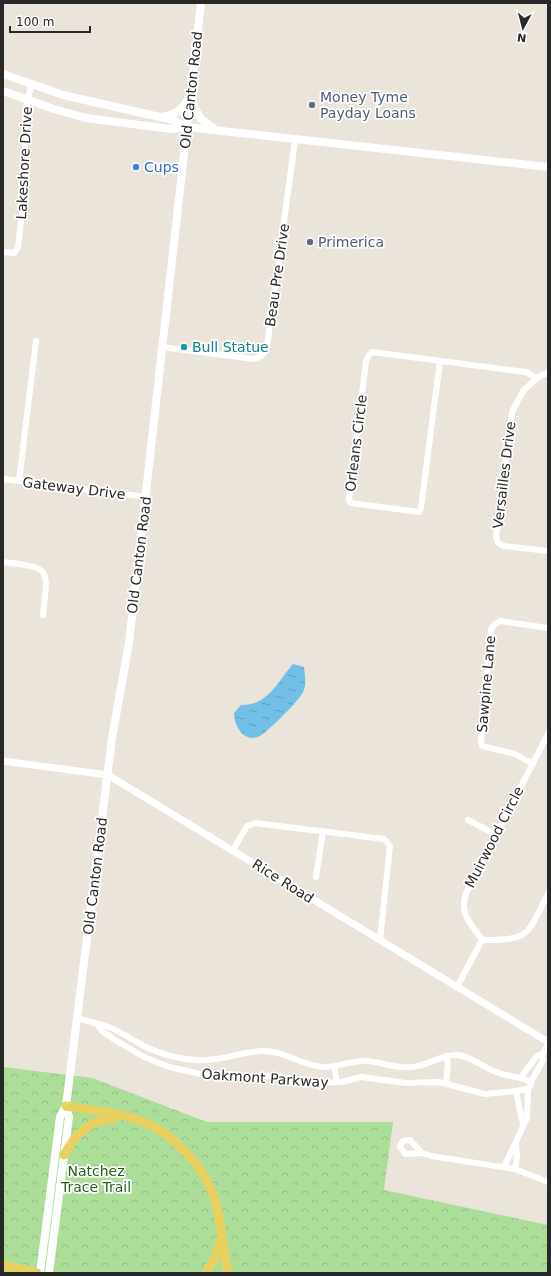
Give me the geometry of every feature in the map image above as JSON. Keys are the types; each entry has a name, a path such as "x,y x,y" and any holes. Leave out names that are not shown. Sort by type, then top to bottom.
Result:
{"main road":[{"name":"Old Canton Road","path":"40,1273 60,1117 66,1106 108,775 128,650 201,3"},
{"path":"3,74 31,85 95,103 173,120 186,127"},
{"path":"3,91 86,118 171,129 186,127 219,132 548,167"},
{"path":"159,117 176,113 190,97"},
{"path":"190,97 192,104 201,119 219,132"},
{"name":"Old Canton Road","path":"49,1273 69,1117 66,1106"},
{"path":"66,1106 129,1117 160,1131 189,1156 210,1188 216,1205 228,1273"},
{"path":"64,1155 77,1135 90,1124 108,1118 129,1117"},
{"path":"206,1273 216,1256 221,1231"},
{"path":"3,1265 37,1273"}],"street":[{"name":"Lakeshore Drive","path":"3,252 14,253 18,247 25,188 25,112 31,85"},
{"name":"Beau Pre Drive","path":"162,347 254,359 261,358 264,354 267,347 295,140"},
{"path":"19,482 36,341"},
{"name":"Orleans Circle","path":"440,361 421,508 419,512 356,505 351,503 349,500 366,361 372,352 526,372 537,378"},
{"name":"Versailles Drive","path":"548,372 537,378 523,391 512,412 496,537 498,543 503,546 548,551"},
{"name":"Gateway Drive","path":"3,479 146,497"},
{"path":"3,562 33,565 43,570 47,579 43,615"},
{"name":"Sawpine Lane","path":"533,764 510,752 482,746 481,741 491,629 500,621 548,628"},
{"name":"Muirwood Circle","path":"482,940 466,918 463,902 495,834 548,734"},
{"name":"Rice Road","path":"3,760 108,775 548,1043"},
{"path":"468,820 495,834"},
{"path":"233,850 247,826 255,823 384,839 390,846 380,940"},
{"path":"316,876 323,831"},
{"path":"457,987 482,940 507,941 525,935 548,894"},
{"name":"Oakmont Parkway","path":"77,1018 105,1025 146,1047 163,1054 196,1060 215,1060 263,1050 288,1055 315,1065 334,1066 366,1061 395,1066 412,1067 427,1064 446,1056 457,1055 470,1058 498,1073 521,1077 531,1082"},
{"name":"Oakmont Parkway","path":"97,1024 102,1031 142,1056 181,1070 209,1076 265,1075 314,1083 337,1082 369,1077 406,1083 430,1081 446,1083 485,1094 528,1089"},
{"path":"515,1169 517,1156 516,1144 529,1112 528,1089 531,1087 531,1082 543,1060 542,1055 548,1043"},
{"path":"142,1056 146,1047"},
{"path":"521,1077 537,1056 542,1055"},
{"path":"446,1056 448,1063 446,1083"},
{"path":"181,1070 184,1058"},
{"path":"334,1066 337,1082"},
{"path":"516,1091 523,1124"},
{"path":"504,1166 511,1149 516,1144"},
{"path":"422,1153 440,1158 481,1165 504,1166 548,1182"}],"green space":[{"name":"Natchez Trace Trail","path":"3,1067 92,1078 207,1122 393,1122 384,1190 548,1225 548,1273 3,1273"}],"water":[{"path":"293,664 304,667 305,684 302,694 262,735 253,738 244,735 236,723 234,713 241,705 250,704 265,697 272,691"}],"place":[{"name":"Money Tyme Payday Loans","path":"312,105"},
{"name":"Cups","path":"136,167"},
{"name":"Primerica","path":"310,242"},
{"name":"Bull Statue","path":"184,347"}]}
